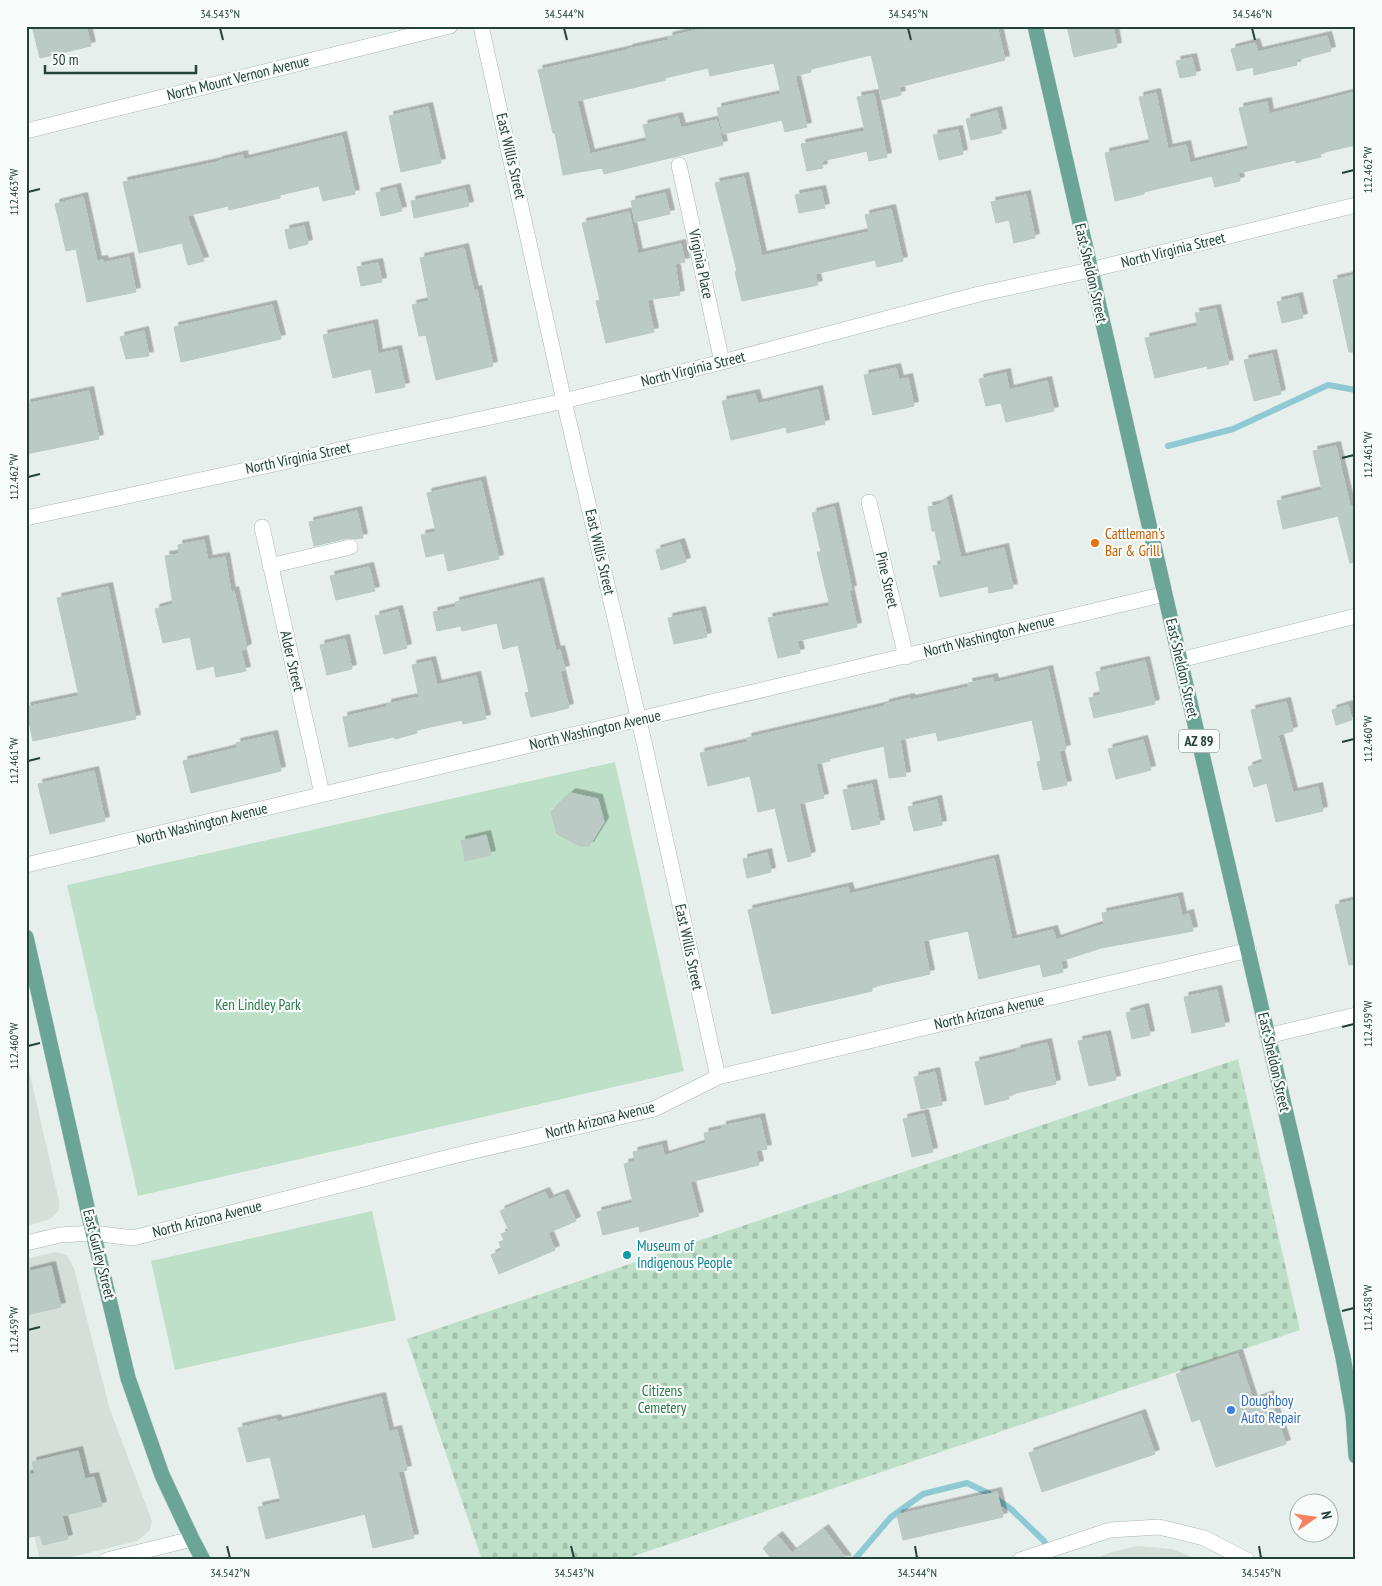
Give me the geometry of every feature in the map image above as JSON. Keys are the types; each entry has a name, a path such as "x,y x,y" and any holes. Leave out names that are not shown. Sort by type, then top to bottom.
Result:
{"main road":[{"name":"East Sheldon Street","path":"1035,26 1180,660 1343,1358 1354,1413 1356,1456"},
{"name":"East Gurley Street","path":"26,937 93,1233 133,1394 162,1475 203,1560"}],"street":[{"name":"North Mount Vernon Avenue","path":"26,131 450,26"},
{"name":"East Willis Street","path":"482,26 564,400 639,720 718,1077"},
{"name":"Virginia Place","path":"679,165 722,362"},
{"name":"North Virginia Street","path":"26,518 564,400 722,362 979,294 1090,270 1356,205"},
{"name":"Pine Street","path":"869,502 906,657"},
{"name":"Alder Street","path":"262,527 322,794"},
{"path":"270,566 350,547"},
{"name":"North Washington Avenue","path":"26,865 1165,594"},
{"path":"1180,660 1356,616"},
{"name":"North Arizona Avenue","path":"26,1243 60,1235 93,1233 133,1238 453,1156 654,1109 718,1077 1248,950"},
{"path":"1267,1036 1356,1015"},
{"path":"1020,1560 1110,1530 1159,1527 1204,1538 1247,1560"},
{"path":"106,1560 192,1539"}],"shaded area":[{"path":"26,1057 59,1201 59,1210 50,1219 26,1226"},
{"path":"55,1252 67,1255 74,1268 110,1410 152,1521 150,1530 137,1541 59,1560 40,1560 26,1500 29,1480 26,1467 26,1259"},
{"path":"1138,1546 1172,1549 1199,1560 1091,1560 1112,1552"}],"green space":[{"name":"Ken Lindley Park","path":"615,762 684,1071 138,1196 67,885"},
{"name":"Citizens Cemetery","path":"1238,1059 1300,1330 622,1560 482,1560 407,1339"},
{"path":"372,1211 396,1320 175,1370 151,1261"}],"building":[{"path":"32,26 86,26 91,46 40,58"},
{"path":"713,26 997,26 1005,60 899,87 901,95 882,100 871,55 811,69 811,72 795,76 807,127 785,132 782,120 723,134 717,108 781,94 774,63 710,76 708,68 665,78 666,80 577,101 590,154 647,141 643,125 678,117 681,128 717,120 723,145 604,174 602,168 563,175 555,133 553,133 538,70 669,40 668,37"},
{"path":"1067,26 1113,26 1117,47 1074,57"},
{"path":"1327,36 1331,51 1296,60 1297,65 1254,75 1253,67 1237,71 1231,49 1255,43 1258,52"},
{"path":"1192,58 1196,75 1180,78 1176,61"},
{"path":"1356,92 1356,145 1320,153 1321,157 1296,163 1296,160 1238,173 1240,181 1215,187 1212,176 1115,201 1105,153 1150,143 1139,97 1156,93 1168,149 1186,145 1190,163 1249,149 1239,108 1267,102 1269,114"},
{"path":"874,94 887,157 869,161 867,151 822,161 823,168 807,171 801,144 865,131 857,97"},
{"path":"428,107 441,163 401,172 389,116"},
{"path":"997,111 1002,133 971,140 966,119"},
{"path":"958,130 963,154 939,160 933,135"},
{"path":"342,136 355,194 323,201 319,186 280,195 280,198 229,210 228,206 187,216 204,261 188,265 182,243 139,253 123,182 243,155 244,160"},
{"path":"744,177 762,256 869,232 865,215 891,209 903,261 877,267 875,260 815,274 818,285 742,301 735,272 737,271 715,183"},
{"path":"396,188 402,211 381,216 376,193"},
{"path":"465,189 469,206 414,218 411,201"},
{"path":"821,190 825,208 799,213 795,195"},
{"path":"665,193 670,214 635,222 631,201"},
{"path":"1026,195 1035,238 1014,243 1009,220 996,223 991,202"},
{"path":"83,197 97,261 103,260 104,263 129,257 136,292 87,302 76,249 66,251 55,204"},
{"path":"629,212 638,254 681,244 685,262 675,264 680,295 647,300 654,332 606,343 596,301 600,300 582,223"},
{"path":"304,226 308,244 289,249 285,230"},
{"path":"464,248 474,291 477,290 493,366 436,380 426,335 419,336 412,305 429,301 420,258"},
{"path":"378,263 382,282 361,286 357,267"},
{"path":"1356,275 1356,352 1349,352 1333,280"},
{"path":"1298,297 1303,318 1282,323 1277,302"},
{"path":"272,305 281,339 181,362 174,327"},
{"path":"1216,309 1229,364 1208,369 1207,366 1155,378 1145,338 1198,326 1195,313"},
{"path":"373,324 378,354 397,350 405,387 376,393 371,369 333,378 323,335"},
{"path":"144,331 149,356 126,359 120,337"},
{"path":"1272,354 1281,394 1254,401 1244,360"},
{"path":"896,368 899,380 908,378 914,406 873,415 864,375"},
{"path":"1006,373 1009,390 1047,381 1054,411 1006,422 1001,403 986,406 979,379"},
{"path":"818,390 825,424 787,433 786,427 731,440 722,401 755,394 758,404"},
{"path":"89,391 99,439 26,454 26,404"},
{"path":"1336,446 1350,506 1356,505 1356,562 1350,563 1338,516 1283,529 1277,501 1322,490 1313,451"},
{"path":"481,481 499,559 448,571 444,553 426,557 421,535 436,532 427,493"},
{"path":"947,499 961,558 1004,548 1013,588 989,593 988,586 940,597 933,566 942,564 935,531 932,531 928,507 938,505"},
{"path":"834,507 852,590 849,590 857,627 797,641 800,653 778,658 768,618 830,606 817,552 821,552 812,513"},
{"path":"357,511 363,538 348,538 314,546 309,522"},
{"path":"204,540 208,560 225,557 231,592 234,591 247,648 241,651 246,671 216,677 214,666 197,670 190,637 163,643 155,609 173,604 165,556 179,554 178,545"},
{"path":"680,543 686,562 661,570 656,550"},
{"path":"369,567 375,591 336,600 330,576"},
{"path":"539,582 556,651 560,650 565,670 560,671 569,708 531,717 525,693 529,692 518,645 503,649 497,623 462,631 461,626 437,631 433,612 456,607 455,602"},
{"path":"108,587 136,719 33,741 26,707 79,696 57,598"},
{"path":"398,610 407,648 384,654 375,616"},
{"path":"701,611 707,637 674,644 668,618"},
{"path":"345,639 352,669 327,675 320,645"},
{"path":"431,661 437,685 476,676 486,719 463,724 462,720 417,730 417,733 395,739 394,737 349,747 343,717 387,707 387,704 419,697 412,665"},
{"path":"1145,661 1155,704 1094,718 1089,698 1101,695 1096,672"},
{"path":"1048,670 1066,749 1059,751 1067,785 1043,790 1037,762 1041,761 1032,720 938,741 936,732 900,740 906,776 889,778 884,746 829,759 830,761 816,764 824,798 799,804 811,856 788,862 775,808 758,812 750,776 708,786 700,753 748,742 747,738 885,706 885,704 969,687 968,683 993,678 994,683"},
{"path":"1286,702 1293,731 1278,735 1293,793 1318,787 1323,811 1276,822 1267,783 1254,787 1248,767 1263,762 1251,710"},
{"path":"1348,705 1352,720 1336,725 1332,710"},
{"path":"273,735 281,771 191,793 183,761 237,748 236,743"},
{"path":"1143,740 1151,770 1116,779 1108,749"},
{"path":"94,771 105,821 50,834 38,784"},
{"path":"872,784 880,824 852,830 843,790"},
{"path":"571,793 598,799 604,822 589,846 580,846 557,834 551,812"},
{"path":"937,800 942,825 914,831 908,807"},
{"path":"486,835 491,855 465,861 461,841"},
{"path":"767,853 771,872 747,878 743,859"},
{"path":"994,859 1012,940 1053,930 1056,940 1104,924 1102,913 1178,897 1182,916 1189,914 1193,931 1101,948 1061,961 1063,972 1043,977 1040,964 979,979 968,931 923,941 930,974 872,987 872,991 772,1014 748,910 848,887 850,894"},
{"path":"1356,900 1356,964 1349,965 1335,905"},
{"path":"1217,990 1225,1026 1192,1033 1184,997"},
{"path":"1144,1008 1150,1035 1132,1039 1126,1013"},
{"path":"1106,1035 1116,1080 1089,1086 1078,1041"},
{"path":"1047,1043 1056,1084 1008,1095 1009,1099 985,1105 975,1062"},
{"path":"935,1072 942,1105 921,1109 914,1077"},
{"path":"924,1114 933,1152 912,1157 903,1119"},
{"path":"760,1118 767,1149 756,1151 759,1165 690,1182 699,1216 640,1232 639,1226 603,1235 597,1212 633,1203 624,1164 635,1161 633,1152 662,1145 664,1156 706,1143 704,1133 722,1129 722,1126"},
{"path":"545,1192 549,1200 564,1194 576,1221 548,1233 555,1250 499,1274 491,1255 502,1250 499,1242 504,1240 501,1234 509,1231 500,1211"},
{"path":"51,1266 61,1307 26,1315 26,1272"},
{"name":"Doughboy Auto Repair","path":"1238,1354 1253,1401 1269,1395 1286,1444 1216,1467 1200,1419 1192,1422 1176,1374"},
{"path":"381,1397 389,1432 397,1430 407,1470 398,1472 414,1538 373,1548 365,1514 266,1539 258,1507 281,1502 270,1457 247,1462 238,1428 276,1419 278,1422"},
{"path":"1141,1414 1155,1454 1042,1492 1029,1453"},
{"path":"78,1451 85,1479 94,1477 102,1506 62,1516 68,1539 43,1545 40,1535 26,1538 26,1475 35,1474 32,1462"},
{"path":"997,1492 1003,1517 903,1540 897,1515"},
{"path":"824,1529 847,1560 772,1560 763,1548 778,1536 792,1553"}],"waterway":[{"path":"1168,446 1233,429 1328,385 1356,390"},
{"path":"854,1560 891,1517 923,1494 967,1483 988,1493 1011,1509 1044,1541 1054,1560"}],"place":[{"name":"Cattleman's Bar & Grill","path":"1095,543"},
{"name":"Museum of Indigenous People","path":"627,1255"},
{"name":"Doughboy Auto Repair","path":"1231,1410"}]}
